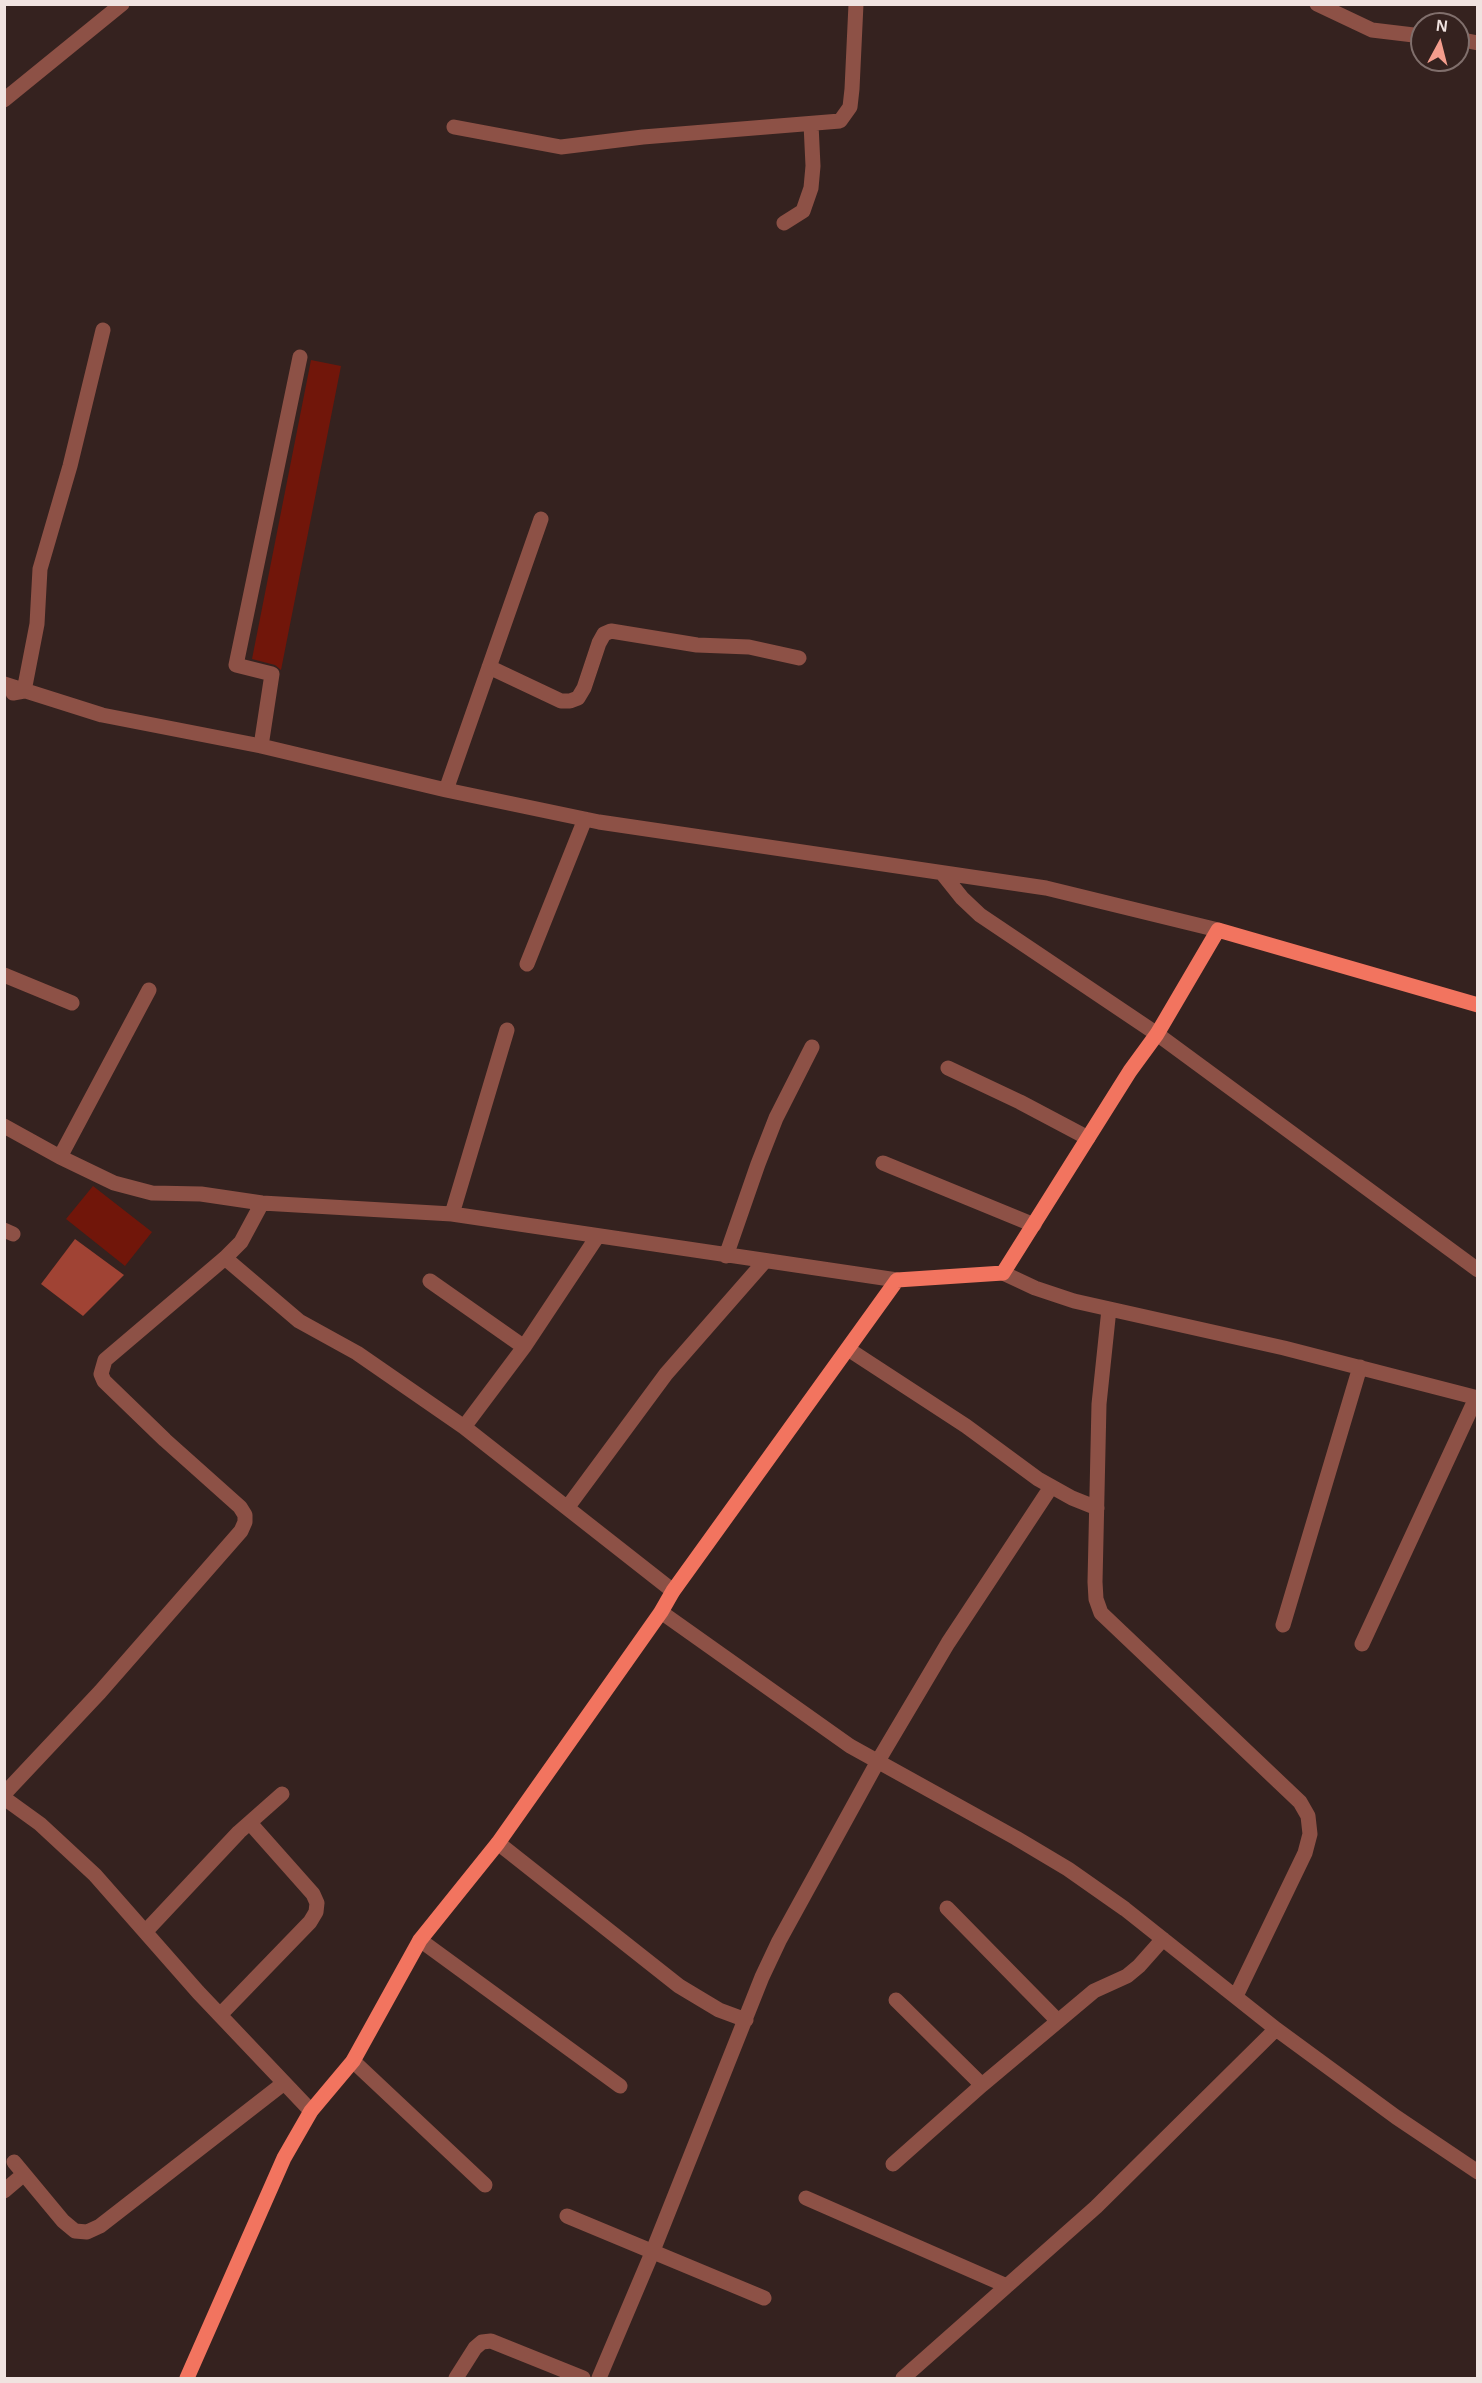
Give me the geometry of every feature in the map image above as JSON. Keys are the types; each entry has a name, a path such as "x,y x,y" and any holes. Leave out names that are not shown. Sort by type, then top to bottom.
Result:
{"main road":[{"path":"187,2379 284,2158 311,2111 353,2061 420,1940 498,1842 661,1612 673,1591 897,1280 1004,1273 1130,1071 1157,1034 1218,930 1478,1005"}],"street":[{"path":"4,100 122,4"},
{"path":"454,127 561,147 643,137 840,121 850,107 856,4"},
{"path":"1317,4 1372,30 1410,35"},
{"path":"784,223 803,211 811,188 813,166 811,124"},
{"path":"24,691 37,624 40,569 70,466 103,330"},
{"path":"261,746 272,674 236,665 300,357"},
{"path":"446,790 541,519"},
{"path":"489,667 561,701 570,701 578,698 584,688 604,634 611,631 697,645 749,647 799,658"},
{"path":"4,684 102,715 261,746 446,790 585,819 1046,888 1218,930"},
{"path":"4,694 24,691"},
{"path":"527,964 585,819"},
{"path":"942,873 962,898 980,915 1157,1034 1478,1270"},
{"path":"4,975 72,1003"},
{"path":"60,1157 149,990"},
{"path":"452,1214 507,1030"},
{"path":"726,1256 776,1118 812,1047"},
{"path":"948,1068 1088,1138"},
{"path":"4,1126 114,1183 152,1193 201,1194 262,1203 452,1214 897,1280"},
{"path":"883,1164 1034,1226"},
{"path":"262,1203 240,1242 225,1258 105,1360 100,1374 104,1381 165,1440 240,1507 245,1515 245,1522 241,1531 100,1692 4,1796 40,1824 95,1875 220,2015 311,2111"},
{"path":"464,1427 524,1347 597,1237"},
{"path":"225,1258 299,1321 357,1353 464,1427 673,1591"},
{"path":"567,1508 666,1374 765,1261"},
{"path":"1004,1273 1035,1288 1074,1302 1284,1348 1477,1398 1362,1644"},
{"path":"430,1281 524,1347"},
{"path":"1109,1309 1099,1404 1095,1582 1096,1599 1101,1613 1300,1802 1308,1816 1310,1834 1305,1852 1236,1996"},
{"path":"848,1349 966,1426 1051,1487 1097,1508"},
{"path":"1283,1625 1360,1367"},
{"path":"599,2379 779,1941 878,1761 948,1643 1051,1487"},
{"path":"661,1612 850,1746 1068,1869 1396,2117 1478,2172"},
{"path":"146,1931 250,1823 282,1794"},
{"path":"220,2015 310,1922 316,1912 317,1903 313,1894 250,1823"},
{"path":"498,1842 679,1986 719,2010 746,2020"},
{"path":"947,1908 1058,2021"},
{"path":"893,2164 982,2085 1094,1991 1127,1976 1139,1966 1163,1939"},
{"path":"420,1940 620,2086"},
{"path":"896,2000 982,2085"},
{"path":"903,2379 1096,2207 1276,2028"},
{"path":"353,2061 485,2185"},
{"path":"14,2162 63,2221 75,2231 87,2232 100,2226 284,2083"},
{"path":"4,2192 24,2175"},
{"path":"806,2198 1007,2286"},
{"path":"567,2216 764,2298"},
{"path":"456,2379 475,2348 482,2342 491,2341 583,2379"}],"shaded area":[{"path":"75,1239 124,1275 83,1316 41,1284"}],"building":[{"path":"311,360 341,366 281,670 275,665 252,659"},
{"path":"93,1186 152,1232 125,1266 66,1219"}]}
